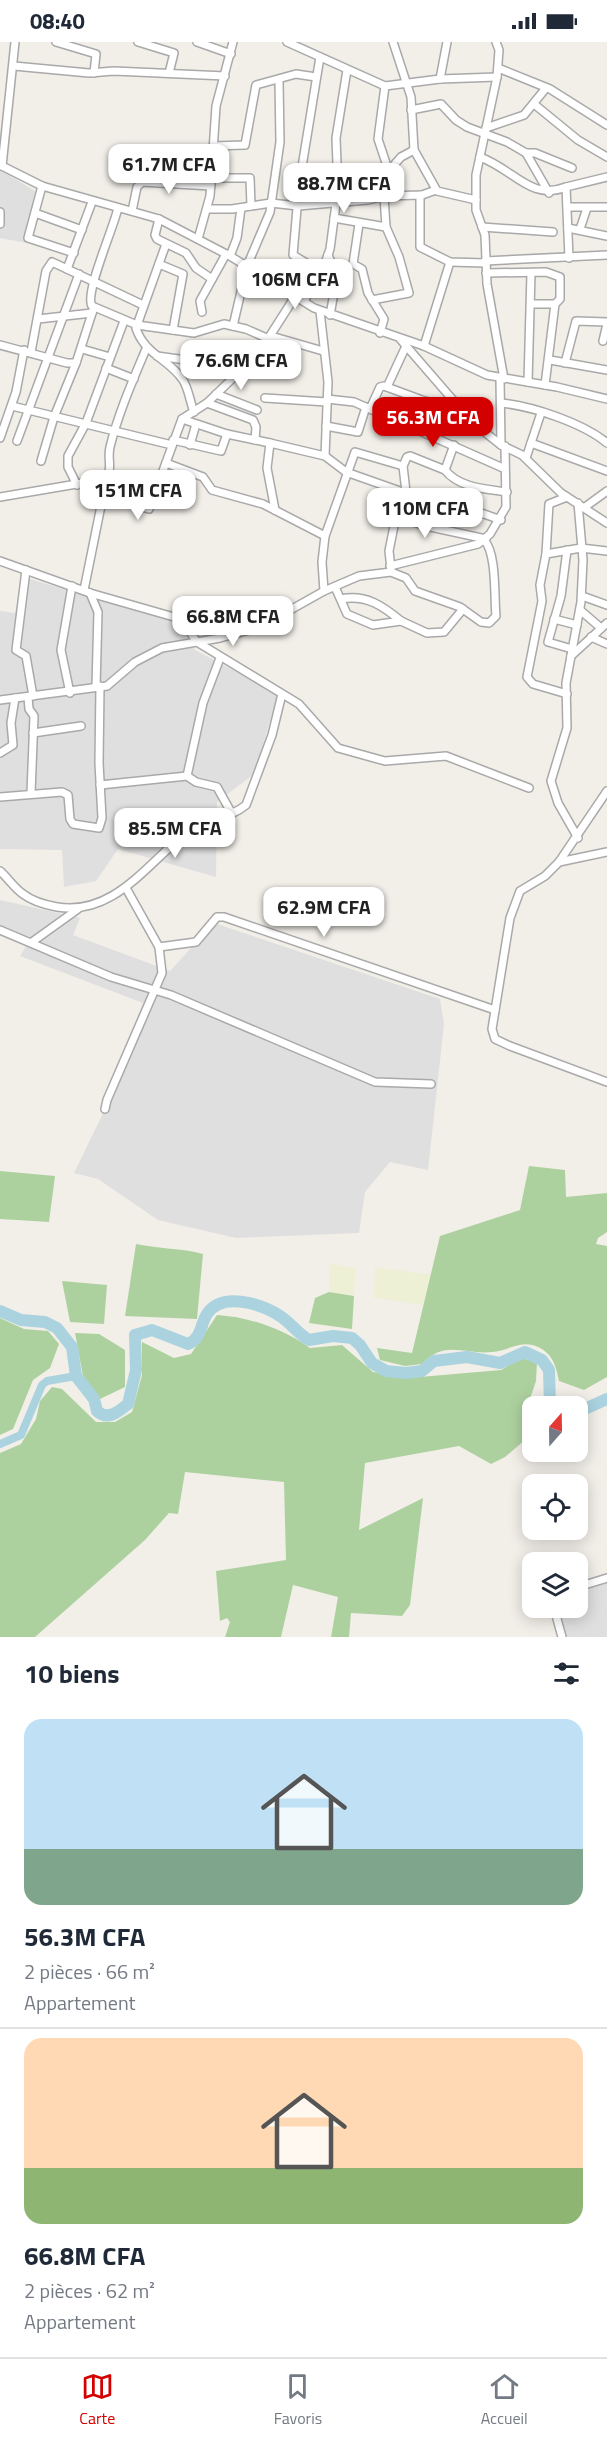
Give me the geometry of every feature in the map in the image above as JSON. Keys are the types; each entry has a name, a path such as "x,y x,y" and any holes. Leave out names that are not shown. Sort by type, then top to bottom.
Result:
{"street":[{"path":"15,42 1,165 42,186 92,202 159,219 228,255 330,315 404,343 424,346 472,369 502,379 545,385 607,399"},
{"path":"56,42 96,54 94,73"},
{"path":"138,42 174,53 169,73"},
{"path":"197,42 231,54"},
{"path":"198,239 208,209 216,106 233,42"},
{"path":"287,42 385,86 440,79 497,77"},
{"path":"393,42 411,97 414,150 425,172 435,183 436,190"},
{"path":"440,79 447,42"},
{"path":"0,700 70,693 112,683 135,662 162,648 260,627 324,591 359,576 472,546 485,540 501,520 506,507 507,492 501,403 502,379 486,273 482,227 476,214 476,175 497,77 499,50 496,42"},
{"path":"320,57 299,185 293,258 321,272"},
{"path":"14,66 94,73 114,71 225,76"},
{"path":"498,68 546,88 607,125"},
{"path":"304,301 328,255 334,218 332,202 338,176 336,138 347,70"},
{"path":"213,146 245,145 256,86 298,74 316,77"},
{"path":"233,326 247,267 269,217 280,142 279,81"},
{"path":"385,86 378,139 389,172"},
{"path":"486,131 519,118 546,88"},
{"path":"411,110 441,104 456,120 486,131 526,153 535,153 572,168"},
{"path":"534,104 578,140 607,157"},
{"path":"338,176 378,182 401,157 414,150"},
{"path":"526,153 549,193"},
{"path":"480,157 502,166 530,188 549,193 607,177"},
{"path":"132,211 137,187 142,182 211,182 250,178 251,206"},
{"path":"299,185 332,202"},
{"path":"42,186 28,238 74,253"},
{"path":"566,187 569,258"},
{"path":"208,209 241,208 271,203 298,206 368,200 384,196 420,195 436,190 476,200"},
{"path":"420,195 420,247 450,262 607,257"},
{"path":"372,300 409,293 399,257 386,227 384,196"},
{"path":"67,269 92,202"},
{"path":"568,207 607,207"},
{"path":"41,461 54,417 82,349 93,310 89,301 93,280 110,238 118,208"},
{"path":"202,312 200,301 237,238 241,208"},
{"path":"580,229 586,208"},
{"path":"0,212 0,224"},
{"path":"35,213 82,230"},
{"path":"334,218 386,227"},
{"path":"159,219 155,236 186,253 196,268 212,279"},
{"path":"359,224 353,264 363,270 366,288 384,319 380,333"},
{"path":"482,227 552,232"},
{"path":"568,228 607,236"},
{"path":"166,244 137,325 139,336 146,349 183,380 194,412"},
{"path":"328,255 337,276 330,315"},
{"path":"0,438 38,319 48,267 52,262 143,305"},
{"path":"424,346 450,262"},
{"path":"159,264 183,274 173,330"},
{"path":"486,273 552,273 560,277 561,299 555,304 532,304"},
{"path":"528,382 532,304 531,273"},
{"path":"17,441 80,274"},
{"path":"124,321 86,423 67,461 80,485 103,496 149,510 172,442 182,420 207,403 243,368 270,337 296,295"},
{"path":"545,385 555,304"},
{"path":"38,319 62,318 93,310 137,325 198,333 219,324 246,329 323,351"},
{"path":"320,311 327,400 325,456"},
{"path":"565,363 576,321 607,323 603,341"},
{"path":"387,387 404,343"},
{"path":"404,343 464,411 503,445 526,458 549,483 607,523"},
{"path":"0,345 67,363 76,363"},
{"path":"82,349 110,357"},
{"path":"0,497 102,481 108,476 111,468 108,452 114,431 146,349"},
{"path":"157,356 243,368"},
{"path":"549,360 607,370"},
{"path":"106,368 134,380"},
{"path":"326,426 358,432 380,387 387,387 422,400 464,411"},
{"path":"216,394 257,410"},
{"path":"265,398 327,400 368,408 454,445 477,459 504,468"},
{"path":"207,403 253,420 256,427 255,440"},
{"path":"501,403 541,413 586,431 607,443"},
{"path":"12,406 114,431 221,451 227,434"},
{"path":"526,458 541,413"},
{"path":"182,420 227,434 325,456 346,472 442,506 453,509 467,508 501,520"},
{"path":"190,445 196,424"},
{"path":"270,443 267,468 275,510"},
{"path":"531,443 607,471"},
{"path":"445,470 454,445"},
{"path":"324,591 322,562 326,536 346,472 355,452 403,466"},
{"path":"406,492 403,466 406,458 410,456 445,470 449,475 470,486 507,492"},
{"path":"166,463 203,477 212,490 240,496 275,510 326,536"},
{"path":"467,508 470,486"},
{"path":"581,505 607,491"},
{"path":"0,797 31,793 65,794 68,795 70,819 73,824 99,828 102,818 98,612 87,591 103,496"},
{"path":"567,497 549,504 546,554 540,585 542,602 527,676 532,684 567,694"},
{"path":"578,838 558,803 551,781 567,728 567,694 582,596 581,505"},
{"path":"426,526 442,506"},
{"path":"372,509 426,526 485,540"},
{"path":"391,569 389,551 396,516"},
{"path":"391,569 406,578 415,591 463,609 482,623 489,622 496,616 491,552 485,540"},
{"path":"546,554 581,548 607,551"},
{"path":"567,550 565,575 549,643 572,652"},
{"path":"0,561 87,591 181,619 197,642 282,694 312,716 327,738 338,748 385,761 446,756 529,788"},
{"path":"26,570 16,650 25,655 30,697 29,709 34,716 31,793"},
{"path":"70,693 61,650 72,586"},
{"path":"335,587 350,616 373,626 401,621"},
{"path":"582,596 607,605"},
{"path":"341,599 356,598 373,601 401,621 427,633 444,632 463,609"},
{"path":"572,652 604,626 580,610"},
{"path":"554,619 577,625"},
{"path":"591,637 607,644"},
{"path":"187,776 203,703 220,658"},
{"path":"32,942 78,909 126,888 185,834 232,814 246,805 253,790 282,694"},
{"path":"0,753 14,746 11,723 15,698"},
{"path":"33,733 81,726"},
{"path":"100,785 187,776 196,782 217,787 232,814"},
{"path":"607,791 596,804 578,838 559,862 545,876 527,886 515,900 492,1029 495,1039 607,1082"},
{"path":"559,862 607,852"},
{"path":"0,871 22,894 31,899 50,905 78,909"},
{"path":"105,1109 120,1068 162,973 159,947 126,888"},
{"path":"159,947 196,942 212,920 217,916 224,917 495,1010"},
{"path":"0,930 111,978 156,990 375,1082 431,1083"},
{"path":"588,1584 607,1578"},
{"path":"557,1618 562,1637"}],"shaded area":[{"path":"0,169 36,192 27,243 0,238"},
{"path":"23,577 177,623 195,650 278,694 254,774 217,802 216,877 118,849 96,881 64,887 62,850 0,849 0,611 15,613"},
{"path":"0,900 80,918 73,935 170,971 214,923 440,999 444,1024 428,1170 390,1162 365,1192 359,1233 236,1238 158,1220 98,1179 74,1173 109,1101 143,1003 20,956 31,938 0,926"},
{"path":"607,1579 607,1637 564,1637 559,1618 588,1618 588,1585"}],"green space":[{"path":"529,1166 565,1170 566,1197 607,1193 607,1232 598,1238 596,1244 607,1246 607,1377 584,1390 559,1381 555,1365 547,1353 538,1347 526,1344 492,1352 447,1350 431,1356 422,1364 405,1366 380,1360 377,1348 412,1353 440,1236 520,1210"},
{"path":"0,1171 55,1176 49,1222 0,1219"},
{"path":"136,1244 203,1254 197,1319 125,1316"},
{"path":"329,1264 356,1268 354,1296 329,1292"},
{"path":"375,1267 431,1275 423,1305 374,1298"},
{"path":"62,1281 107,1285 104,1324 70,1322"},
{"path":"329,1292 354,1296 352,1329 309,1323 315,1298"},
{"path":"217,1315 242,1318 266,1325 310,1348 342,1345 373,1372 408,1378 501,1370 521,1358 537,1362 536,1381 531,1396 522,1396 522,1443 505,1457 491,1464 459,1446 365,1463 359,1530 423,1498 410,1605 402,1616 351,1613 349,1637 331,1637 338,1597 293,1585 281,1637 225,1637 230,1622 227,1618 220,1621 216,1571 286,1560 284,1482 185,1472 178,1514 169,1513 145,1540 35,1637 0,1637 0,1453 21,1444 36,1419 40,1401 52,1387 62,1389 96,1422 115,1422 132,1412 142,1375 142,1342 174,1358 191,1354"},
{"path":"0,1318 24,1329 48,1331 59,1344 50,1368 33,1380 13,1429 0,1435"},
{"path":"75,1333 99,1334 125,1350 125,1387 100,1399 83,1376"}],"waterway":[{"path":"0,1311 21,1320 45,1322 57,1328 72,1347 76,1376 94,1399 97,1411 105,1415 113,1414 128,1404 136,1370 135,1335 152,1330 188,1344 196,1338 207,1314 214,1307 232,1301 263,1307 284,1319 309,1340 333,1336 352,1338 360,1345 372,1363 386,1371 406,1373 422,1371 434,1361 467,1357 500,1363 525,1352 542,1360 549,1370 550,1396"},
{"path":"0,1444 21,1435 42,1385 47,1381 76,1376"},
{"path":"588,1408 607,1399"}]}
